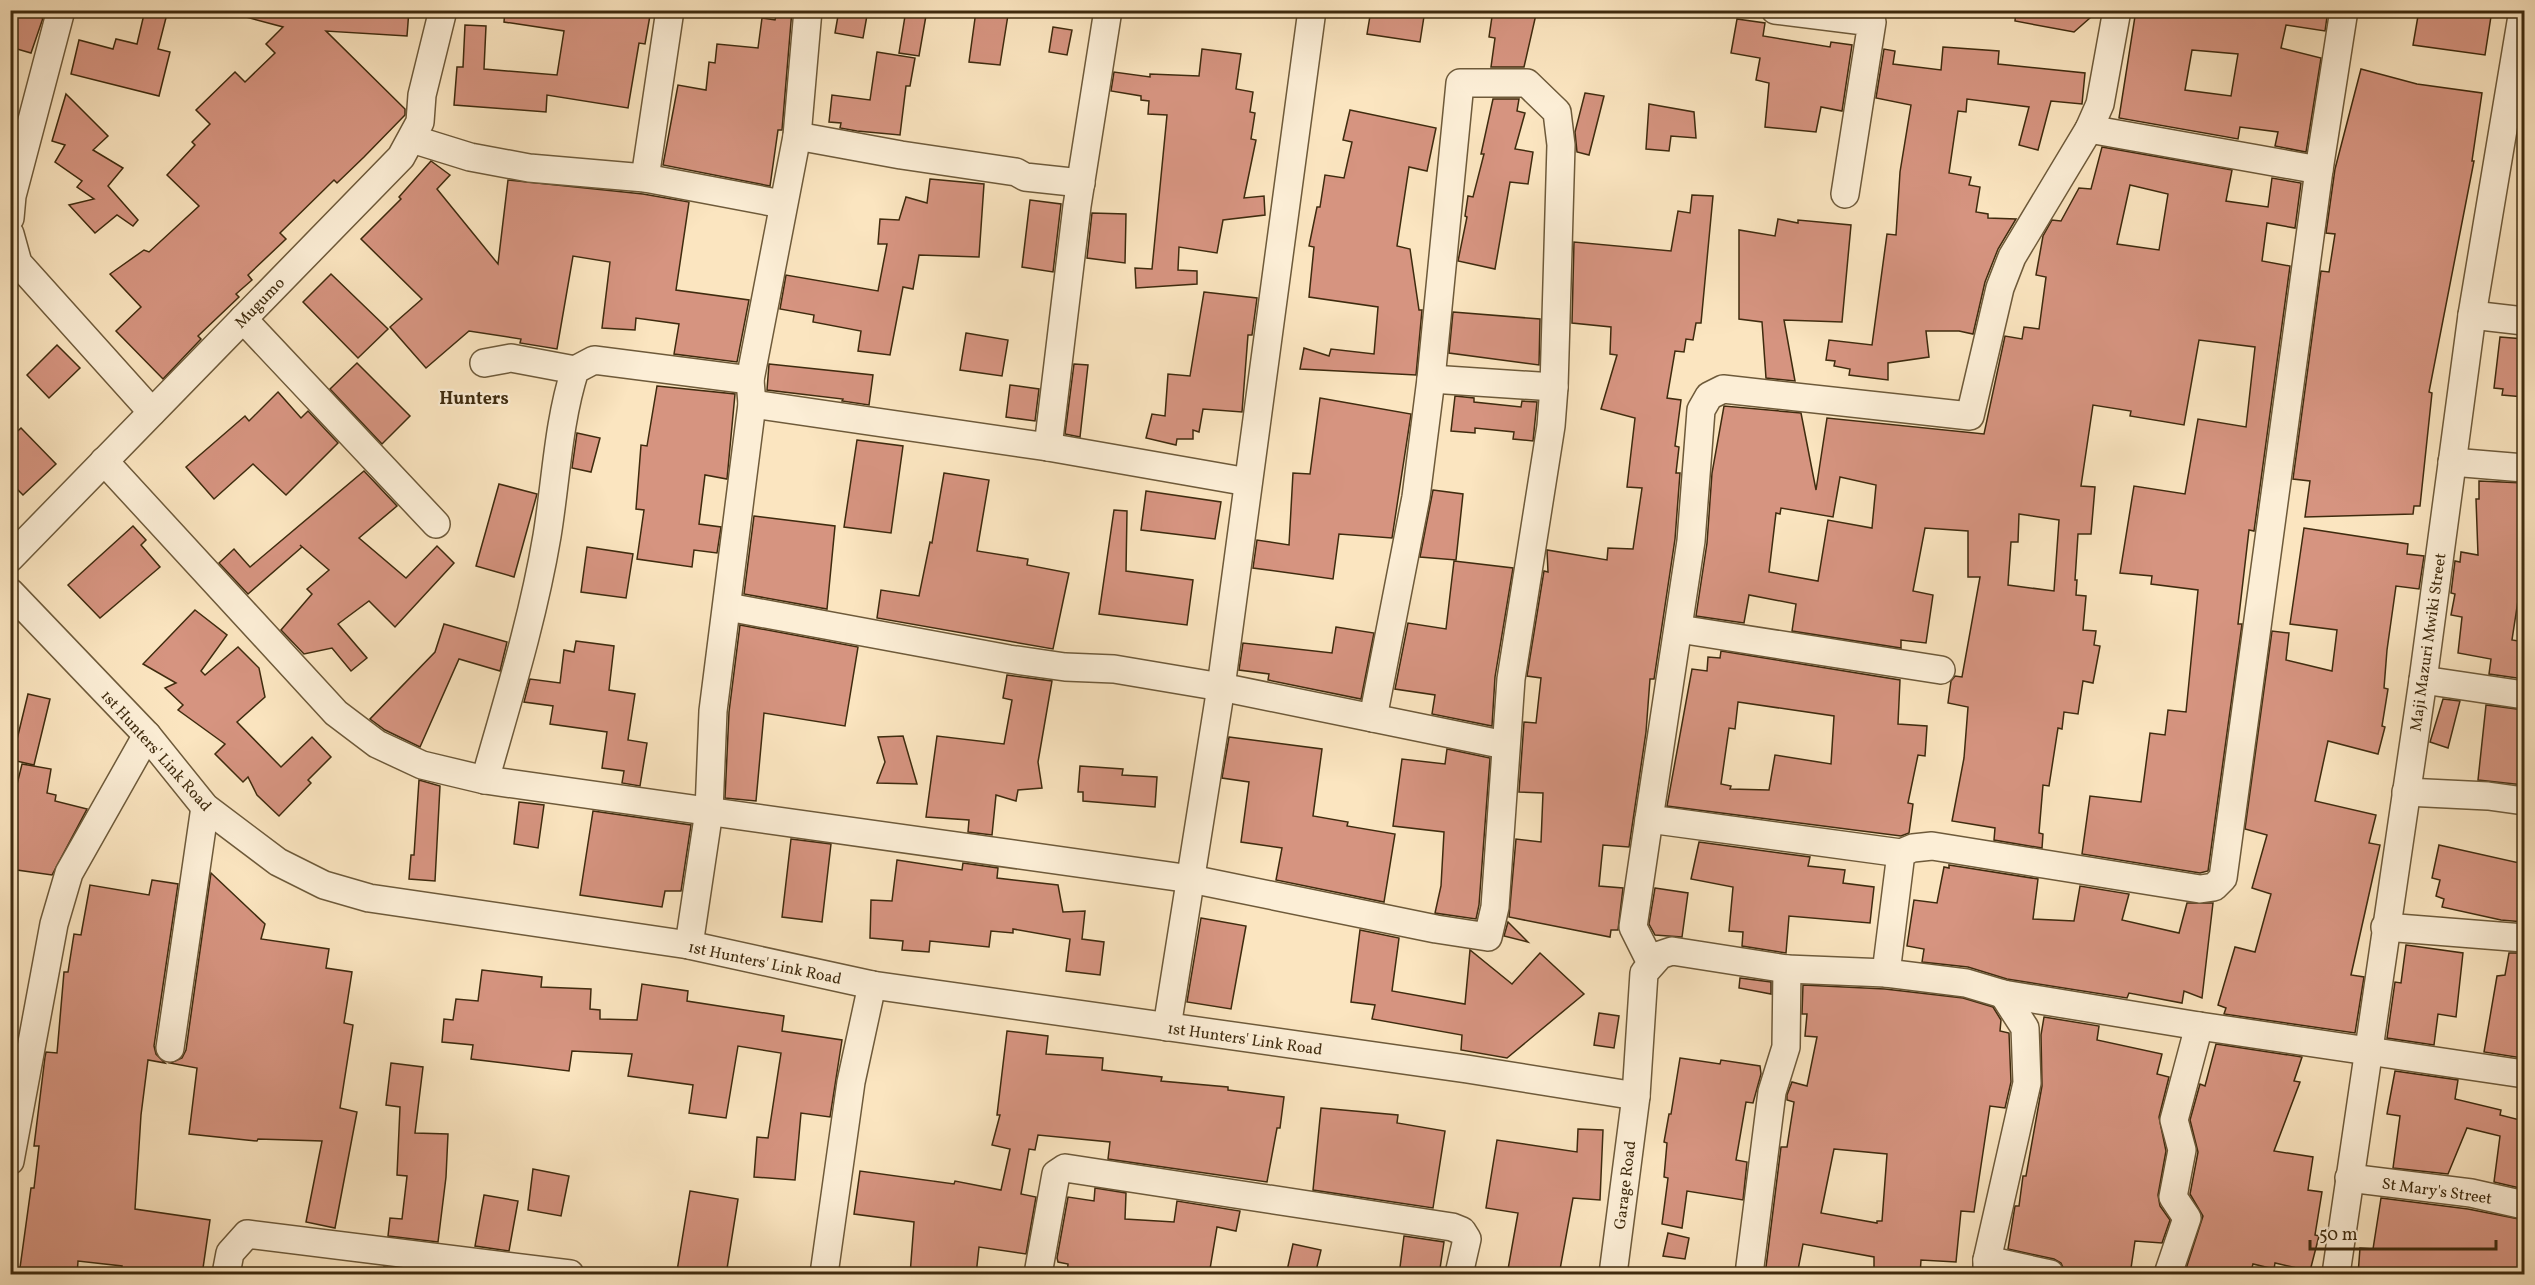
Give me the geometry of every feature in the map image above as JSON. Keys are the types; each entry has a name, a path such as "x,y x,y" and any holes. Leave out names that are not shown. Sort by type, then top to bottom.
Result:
{"street":[{"path":"10,218 12,196 61,10"},
{"name":"Mugumo","path":"10,558 401,156 420,122 422,95 443,10"},
{"path":"645,178 670,10"},
{"path":"688,945 710,811 713,711 728,607 751,392 782,204 797,136 808,10"},
{"path":"1048,447 1081,183 1108,10"},
{"path":"1167,1027 1221,687 1312,10"},
{"path":"1774,10 1872,22 1845,194"},
{"path":"2117,10 2106,84 2089,129 2012,257 2000,288 1970,416 1723,389 1709,396 1701,410 1691,541 1633,927 1651,963 1672,951 1787,969 1886,973 1966,983 2003,994 2199,1026 2524,1074"},
{"path":"1649,819 1901,853 1913,848 1932,846 2200,889 2214,888 2223,878 2319,170 2344,10"},
{"name":"Maji Mazuri Mwiki Street","path":"2336,1275 2385,927 2423,680 2472,315 2523,10"},
{"path":"104,461 336,712 377,744 422,765 485,780 1191,879 1436,929 1488,937 1495,907 1511,679 1551,426 1554,387 1561,145 1557,112 1527,83 1460,83 1431,379 1416,496 1373,718"},
{"path":"2089,129 2319,170"},
{"path":"797,136 901,155 1016,172 1025,177 1081,183"},
{"path":"412,139 470,157 530,168 645,178 782,204"},
{"path":"10,234 18,263 152,412"},
{"path":"2472,315 2524,321"},
{"path":"243,319 436,524"},
{"path":"484,363 511,358 575,370 594,360 751,392 1248,482"},
{"path":"485,780 526,635 547,537 558,457 575,370"},
{"path":"1431,379 1554,387"},
{"path":"2452,462 2524,468"},
{"name":"1st Hunters' Link Road","path":"10,592 147,735 205,807 278,862 324,885 369,898 688,945 872,985 1467,1069 1636,1096"},
{"path":"728,607 1009,659 1065,667 1114,669 1221,687 1505,745"},
{"path":"1679,629 1941,670"},
{"path":"2423,680 2524,694"},
{"path":"10,1161 22,1034 69,873 147,735"},
{"path":"2406,792 2488,796 2524,801"},
{"path":"170,1048 205,807"},
{"path":"1886,973 1901,853"},
{"path":"2385,927 2524,938"},
{"name":"Garage Road","path":"1613,1275 1636,1096 1644,973 1651,963"},
{"path":"1749,1275 1772,1092 1786,1047 1787,969"},
{"path":"824,1275 851,1082 872,985"},
{"path":"2003,994 2025,1028 2027,1083 1987,1267 2050,1275"},
{"path":"2168,1275 2187,1218 2173,1197 2182,1150 2174,1120 2199,1026"},
{"path":"1038,1275 1056,1174 1065,1168 1452,1227 1462,1231 1467,1239 1460,1275"},
{"name":"St Mary's Street","path":"2349,1178 2470,1193 2524,1205"},
{"path":"226,1275 230,1253 247,1234 570,1275"}],"building":[{"path":"10,10 20,10 43,18 31,53 10,47"},
{"path":"145,10 168,10 158,49 170,52 159,96 71,74 79,40 113,49 116,39 137,44"},
{"path":"247,10 409,10 407,36 326,31 405,109 405,115 337,183 334,180 280,233 286,239 248,275 252,280 236,294 239,297 198,336 201,339 163,379 116,331 141,307 110,274 144,250 149,252 199,206 167,175 195,145 192,142 210,124 196,110 235,72 245,82 275,53 266,44 283,27 246,17"},
{"path":"505,10 651,10 645,44 639,43 628,108 547,95 546,112 454,105 457,67 463,67 465,25 486,26 484,69 557,75 564,31 504,22"},
{"path":"778,10 792,10 782,130 778,130 770,186 663,165 678,85 706,90 709,62 715,63 717,44 758,48 762,18 775,20"},
{"path":"839,10 868,10 863,38 835,33"},
{"path":"906,10 927,10 919,56 899,53"},
{"path":"1371,10 1425,10 1420,42 1367,34"},
{"path":"1493,10 1537,10 1524,67 1491,67 1495,38 1489,37"},
{"path":"2016,10 2099,10 2074,32 2015,21"},
{"path":"2136,10 2328,10 2325,31 2286,25 2281,48 2321,58 2306,152 2275,146 2278,132 2240,127 2238,139 2119,118","holes":["2192,50 2238,54 2231,96 2185,90"]},
{"path":"2419,10 2492,10 2485,55 2413,45"},
{"path":"976,11 1008,15 1000,65 969,62"},
{"path":"1737,19 1765,23 1763,36 1830,47 1831,42 1852,45 1842,111 1821,107 1816,132 1765,127 1769,83 1756,80 1760,58 1731,53"},
{"path":"1053,27 1072,30 1067,55 1049,52"},
{"path":"1943,47 1999,51 1998,64 2085,73 2082,104 2051,101 2038,150 2019,145 2029,107 1967,99 1966,112 1958,111 1949,173 1971,177 1969,185 1980,187 1976,212 1988,214 1988,218 2016,219 1998,249 1985,282 1973,334 1959,331 1926,331 1929,357 1888,363 1888,380 1849,375 1850,369 1834,366 1835,361 1826,360 1829,340 1872,345 1887,234 1896,235 1900,172 1911,105 1876,98 1884,49 1895,51 1893,64 1941,70"},
{"path":"1202,49 1241,54 1236,89 1253,92 1250,112 1255,113 1251,139 1256,140 1244,198 1264,196 1265,215 1223,220 1217,253 1179,247 1178,270 1197,271 1197,284 1136,288 1135,268 1152,269 1167,115 1148,114 1149,101 1141,100 1141,96 1111,91 1114,72 1150,77 1150,74 1199,76"},
{"path":"877,52 915,58 910,86 906,86 900,135 840,128 841,123 829,122 832,95 870,100"},
{"path":"2361,69 2417,84 2482,93 2472,161 2474,161 2429,392 2432,393 2420,506 2414,506 2413,514 2305,517 2310,481 2293,479 2321,271 2329,272 2335,234 2326,233 2335,169"},
{"path":"1585,93 1604,96 1589,155 1577,152 1575,132"},
{"path":"66,94 108,136 93,150 123,168 108,186 138,220 133,226 117,215 95,233 69,205 94,199 77,187 82,181 55,162 65,145 52,141"},
{"path":"1493,99 1519,99 1517,111 1525,113 1515,149 1533,152 1528,184 1510,182 1495,269 1458,261 1467,217 1465,216 1468,196 1473,197 1484,154 1481,154"},
{"path":"1649,104 1694,112 1696,138 1671,136 1669,151 1646,149"},
{"path":"1350,110 1436,128 1427,171 1409,167 1397,246 1410,249 1419,310 1422,310 1416,375 1300,369 1304,348 1329,356 1331,349 1374,354 1378,307 1309,297 1314,247 1309,246 1317,207 1320,207 1325,175 1344,178 1352,142 1343,140"},
{"path":"2102,147 2232,170 2226,201 2268,207 2272,178 2301,183 2295,228 2267,223 2262,261 2290,266 2254,531 2249,530 2238,624 2242,624 2208,871 2200,873 2082,854 2090,796 2141,802 2150,733 2165,735 2168,710 2186,712 2198,590 2151,584 2152,576 2120,573 2134,486 2185,494 2198,419 2246,427 2255,347 2199,340 2184,425 2130,416 2131,411 2093,405 2081,486 2095,487 2091,534 2078,534 2075,580 2077,580 2076,595 2086,596 2083,630 2096,631 2094,645 2100,646 2093,683 2083,681 2078,714 2064,712 2062,729 2058,728 2049,786 2043,785 2039,833 2043,834 2042,848 1994,840 1995,828 1952,821 1964,758 1968,707 1948,703 1951,681 1955,676 1962,677 1980,577 1968,577 1968,531 1925,528 1913,591 1933,595 1926,643 1901,640 1901,648 1792,631 1796,604 1749,595 1744,623 1696,616 1707,543 1712,473 1724,406 1801,413 1816,490 1827,418 1984,434 2005,336 2022,339 2024,327 2039,329 2046,277 2036,275 2043,236 2052,220 2061,221 2079,188 2091,189","holes":["2130,185 2168,194 2159,250 2117,244","1840,477 1876,485 1872,528 1828,520 1818,581 1769,572 1776,513 1780,514 1781,508 1833,517","2019,514 2059,520 2054,591 2008,585 2011,542 2018,542"]},
{"path":"431,161 450,175 437,189 498,264 508,180 643,194 689,202 676,290 749,300 737,362 674,354 679,324 636,318 635,330 602,328 610,262 573,256 557,349 520,343 521,339 469,331 426,368 390,327 422,299 361,239 401,199 399,197"},
{"path":"930,179 984,184 979,257 919,255 913,289 903,287 890,355 858,351 861,331 813,322 814,315 780,309 786,275 878,291 887,244 878,244 880,219 899,220 906,197 927,203"},
{"path":"1692,195 1713,196 1701,323 1696,323 1693,340 1686,339 1684,352 1675,351 1667,398 1681,400 1675,446 1679,447 1676,473 1680,473 1675,539 1654,679 1650,679 1646,732 1629,847 1603,845 1599,886 1623,888 1618,930 1611,930 1610,937 1509,917 1516,839 1541,842 1543,793 1519,792 1524,722 1536,723 1541,678 1527,676 1544,571 1548,572 1547,550 1607,560 1608,548 1633,549 1642,488 1627,487 1635,418 1601,409 1617,355 1610,354 1611,327 1572,323 1574,242 1671,251 1678,211 1690,213"},
{"path":"1030,200 1061,204 1053,272 1022,267"},
{"path":"1092,213 1126,214 1125,263 1087,258"},
{"path":"1778,219 1798,223 1798,220 1851,225 1842,322 1784,320 1795,381 1766,378 1762,322 1739,319 1739,230 1775,236"},
{"path":"331,274 388,329 358,358 303,302"},
{"path":"1204,292 1257,298 1252,335 1248,335 1242,412 1203,409 1199,432 1193,430 1193,439 1177,439 1176,445 1146,438 1152,414 1165,416 1168,374 1190,376"},
{"path":"1453,312 1540,319 1539,365 1449,353"},
{"path":"966,333 1008,340 1002,376 960,370"},
{"path":"2500,337 2524,339 2524,397 2502,395 2503,389 2494,388"},
{"path":"57,345 80,368 49,398 27,375"},
{"path":"357,363 410,416 382,444 330,389"},
{"path":"769,364 873,375 869,405 842,401 843,399 767,390"},
{"path":"1074,364 1088,365 1080,437 1065,434"},
{"path":"1010,385 1039,389 1035,421 1006,417"},
{"path":"657,386 735,394 727,479 705,475 699,524 721,527 717,553 694,550 692,567 637,559 644,510 636,509 641,445 647,446"},
{"path":"278,392 301,418 308,411 338,443 286,495 253,464 214,499 186,467 245,416 249,421"},
{"path":"1455,396 1474,398 1474,402 1521,407 1522,401 1537,402 1533,441 1513,439 1514,432 1475,428 1475,433 1451,431"},
{"path":"1320,398 1411,414 1392,538 1339,534 1333,579 1253,568 1257,540 1289,545 1293,473 1310,474"},
{"path":"21,428 56,464 23,495 10,482 10,438"},
{"path":"577,433 600,438 591,472 572,468"},
{"path":"857,440 903,446 891,533 844,527"},
{"path":"364,471 397,506 359,538 406,578 437,546 454,563 395,627 369,601 338,624 367,658 351,671 332,648 304,654 281,630 312,594 307,589 329,570 300,545 302,547 248,594 219,563 234,549 250,567"},
{"path":"944,473 989,480 977,551 1028,559 1027,565 1069,573 1053,649 877,618 881,590 919,596 930,542 932,543"},
{"path":"2479,481 2524,483 2524,561 2512,640 2524,642 2524,679 2489,674 2491,659 2458,653 2462,617 2451,615 2455,594 2451,593 2455,561 2460,562 2461,552 2478,555 2476,499 2479,499"},
{"path":"499,484 537,494 514,577 476,566"},
{"path":"1433,490 1463,494 1456,560 1420,557"},
{"path":"1146,491 1221,502 1215,539 1141,530"},
{"path":"1114,510 1127,511 1126,571 1193,580 1187,625 1099,614"},
{"path":"754,516 835,526 827,609 744,594"},
{"path":"133,526 146,540 141,545 160,567 100,618 68,585"},
{"path":"2304,528 2408,544 2407,554 2424,556 2419,589 2396,586 2384,688 2388,689 2382,726 2385,727 2378,754 2328,741 2315,801 2376,815 2369,843 2380,845 2351,975 2364,977 2355,1033 2224,1014 2226,1008 2218,1005 2235,947 2255,952 2271,894 2252,888 2267,835 2245,829 2272,631 2289,633 2286,660 2332,671 2337,630 2290,624"},
{"path":"587,547 633,554 626,598 581,592"},
{"path":"1454,561 1513,568 1495,677 1492,726 1432,714 1435,695 1395,689 1408,623 1446,629"},
{"path":"195,610 227,635 201,671 205,675 238,647 259,668 265,697 237,722 281,767 312,737 331,757 308,780 311,783 279,816 257,795 248,777 243,782 215,754 225,744 178,710 183,705 165,688 176,683 143,664"},
{"path":"444,624 507,642 500,671 459,659 420,747 385,730 370,719 435,652"},
{"path":"740,625 858,647 845,726 764,713 756,801 725,798 729,712"},
{"path":"1336,627 1374,633 1361,699 1268,680 1269,674 1239,670 1243,643 1332,653"},
{"path":"576,641 614,646 609,690 635,694 628,740 647,743 640,786 622,783 624,771 602,768 607,732 550,724 553,706 524,702 530,679 560,683 564,650 574,652"},
{"path":"1721,651 1900,680 1898,724 1927,726 1925,756 1918,755 1908,803 1913,804 1909,833 1901,836 1667,806 1692,669 1707,671 1708,657 1720,658","holes":["1738,702 1834,716 1831,764 1775,755 1769,790 1730,789 1731,786 1721,784 1729,728 1735,729"]},
{"path":"1007,675 1052,681 1038,762 1042,788 1018,790 1016,801 996,795 992,835 968,832 969,820 926,817 937,736 1004,744 1012,700 1003,698"},
{"path":"28,694 50,699 34,765 12,760"},
{"path":"2443,699 2460,701 2448,748 2430,742"},
{"path":"2486,705 2524,710 2524,785 2478,780"},
{"path":"903,736 917,784 877,783 885,762 878,737"},
{"path":"1229,737 1322,749 1313,816 1348,822 1347,826 1395,834 1384,902 1276,880 1282,848 1241,842 1249,782 1222,778"},
{"path":"1447,749 1490,758 1476,919 1435,913 1441,886 1444,832 1393,826 1402,759 1445,764"},
{"path":"22,764 51,769 47,793 56,795 55,801 87,809 52,875 10,869 10,813"},
{"path":"1080,766 1123,769 1122,775 1157,777 1155,807 1083,801 1083,792 1078,792"},
{"path":"419,780 440,786 435,881 409,879 411,855 414,855"},
{"path":"519,802 544,805 538,848 514,844"},
{"path":"593,811 691,825 681,891 665,891 662,907 580,895"},
{"path":"791,839 831,844 822,922 782,917"},
{"path":"1699,842 1810,857 1808,866 1845,870 1843,883 1874,887 1870,923 1789,916 1786,953 1742,946 1743,932 1729,931 1733,887 1691,879"},
{"path":"2439,845 2524,864 2524,922 2501,920 2442,907 2444,899 2436,896 2440,880 2432,878"},
{"path":"897,860 962,870 963,863 998,868 997,878 1058,885 1063,912 1085,911 1082,939 1104,942 1100,975 1066,971 1070,939 1013,929 1013,933 991,931 989,947 930,941 929,952 902,950 903,941 870,938 871,900 892,901"},
{"path":"1949,865 2038,879 2033,919 2074,921 2080,886 2129,894 2122,920 2179,933 2187,903 2213,903 2202,998 2184,991 2182,1003 2129,993 2127,998 2007,979 1968,967 1922,962 1924,949 1907,946 1914,900 1937,903 1944,867 1949,868"},
{"path":"211,873 265,924 261,939 329,949 326,968 352,972 344,1023 353,1025 340,1108 357,1112 335,1228 306,1222 322,1141 258,1139 257,1141 189,1134 197,1068 170,1063 182,1058 186,1050"},
{"path":"152,880 178,884 154,1046 156,1054 165,1063 148,1060 141,1115 135,1209 210,1220 202,1275 121,1275 122,1266 78,1261 77,1275 19,1275 31,1188 34,1188 39,1146 34,1146 45,1057 46,1052 57,1053 64,972 68,972 74,934 81,935 90,885 149,895"},
{"path":"1655,888 1688,893 1682,937 1655,935 1649,924"},
{"path":"1201,918 1246,926 1231,1009 1187,1002"},
{"path":"1508,922 1528,942 1504,936"},
{"path":"1360,930 1399,938 1392,991 1465,1004 1470,950 1512,984 1540,953 1584,994 1507,1058 1461,1050 1462,1035 1372,1019 1375,1005 1351,1002"},
{"path":"2406,945 2463,953 2456,1017 2438,1014 2434,1045 2387,1038 2395,982 2401,983"},
{"path":"2509,953 2524,953 2524,1053 2522,1058 2484,1052 2497,976 2505,975"},
{"path":"482,970 542,977 541,987 591,989 590,1009 600,1010 600,1019 637,1020 642,984 688,991 687,1001 784,1016 782,1031 842,1040 830,1117 801,1113 795,1180 754,1177 757,1137 768,1138 781,1053 738,1046 726,1118 689,1113 693,1085 628,1076 632,1054 572,1051 569,1071 471,1059 473,1045 442,1042 444,1019 453,1020 456,999 478,1001"},
{"path":"1740,978 1771,982 1771,994 1739,988"},
{"path":"1803,985 1885,989 1963,998 1993,1007 2001,1020 2000,1031 2009,1033 2011,1082 2005,1108 1990,1106 1974,1212 1961,1211 1956,1262 1921,1260 1920,1275 1874,1275 1874,1257 1803,1244 1797,1275 1765,1275 1781,1147 1787,1147 1794,1102 1787,1100 1787,1095 1792,1082 1807,1086 1817,1037 1805,1036 1807,1014 1802,1014","holes":["1834,1149 1887,1154 1882,1221 1877,1221 1877,1223 1821,1213"]},
{"path":"1599,1013 1619,1016 1614,1048 1594,1045"},
{"path":"2044,1017 2099,1026 2097,1040 2162,1054 2157,1074 2169,1077 2159,1117 2166,1151 2158,1195 2160,1206 2170,1220 2162,1243 2135,1241 2130,1275 2065,1272 2061,1263 2054,1259 2008,1249 2015,1206 2019,1206 2023,1176 2026,1176 2042,1086 2041,1035"},
{"path":"1007,1031 1048,1036 1046,1054 1103,1058 1102,1070 1162,1077 1161,1081 1228,1087 1228,1090 1284,1097 1280,1128 1277,1128 1267,1182 1108,1159 1110,1142 1038,1135 1035,1150 1029,1149 1021,1194 1036,1197 1026,1254 979,1247 976,1275 910,1275 914,1222 854,1214 860,1171 954,1184 955,1181 1001,1190 1010,1149 992,1145 1000,1115 997,1115"},
{"path":"2216,1044 2302,1057 2294,1081 2300,1082 2274,1151 2313,1157 2308,1190 2322,1192 2315,1235 2319,1236 2310,1271 2275,1263 2274,1269 2253,1264 2250,1275 2213,1268 2212,1275 2184,1275 2203,1216 2190,1194 2198,1152 2190,1120 2200,1084 2205,1086"},
{"path":"1680,1058 1720,1064 1721,1060 1760,1066 1761,1074 1753,1103 1746,1102 1736,1160 1747,1162 1743,1200 1687,1191 1682,1228 1662,1224 1668,1178 1664,1177 1667,1143 1664,1142"},
{"path":"391,1063 423,1067 415,1133 448,1134 446,1177 438,1242 388,1236 390,1218 402,1219 407,1176 397,1175 400,1107 386,1105"},
{"path":"2395,1071 2458,1080 2455,1099 2501,1110 2500,1115 2524,1121 2524,1189 2494,1182 2500,1136 2467,1128 2448,1174 2393,1168 2400,1116 2387,1114"},
{"path":"1321,1108 1398,1115 1397,1123 1445,1131 1433,1208 1313,1190"},
{"path":"1578,1129 1603,1130 1600,1200 1573,1198 1559,1275 1507,1275 1518,1213 1486,1208 1497,1140 1577,1152"},
{"path":"533,1169 569,1176 561,1216 528,1210"},
{"path":"1095,1188 1126,1193 1125,1219 1174,1222 1177,1201 1240,1211 1236,1231 1217,1227 1209,1275 1067,1275 1068,1264 1058,1262 1057,1258 1068,1197 1094,1201"},
{"path":"690,1191 738,1199 726,1275 677,1271"},
{"path":"484,1195 518,1201 509,1251 475,1246"},
{"path":"2381,1198 2468,1209 2524,1220 2524,1275 2358,1275 2360,1248 2373,1249"},
{"path":"1668,1233 1689,1238 1685,1259 1663,1256"},
{"path":"1404,1236 1444,1242 1439,1275 1399,1275"},
{"path":"1293,1244 1321,1250 1315,1275 1286,1275"},
{"path":"384,1267 403,1269 402,1275 383,1275"}],"district":[{"name":"Hunters","path":"474,398"}]}
